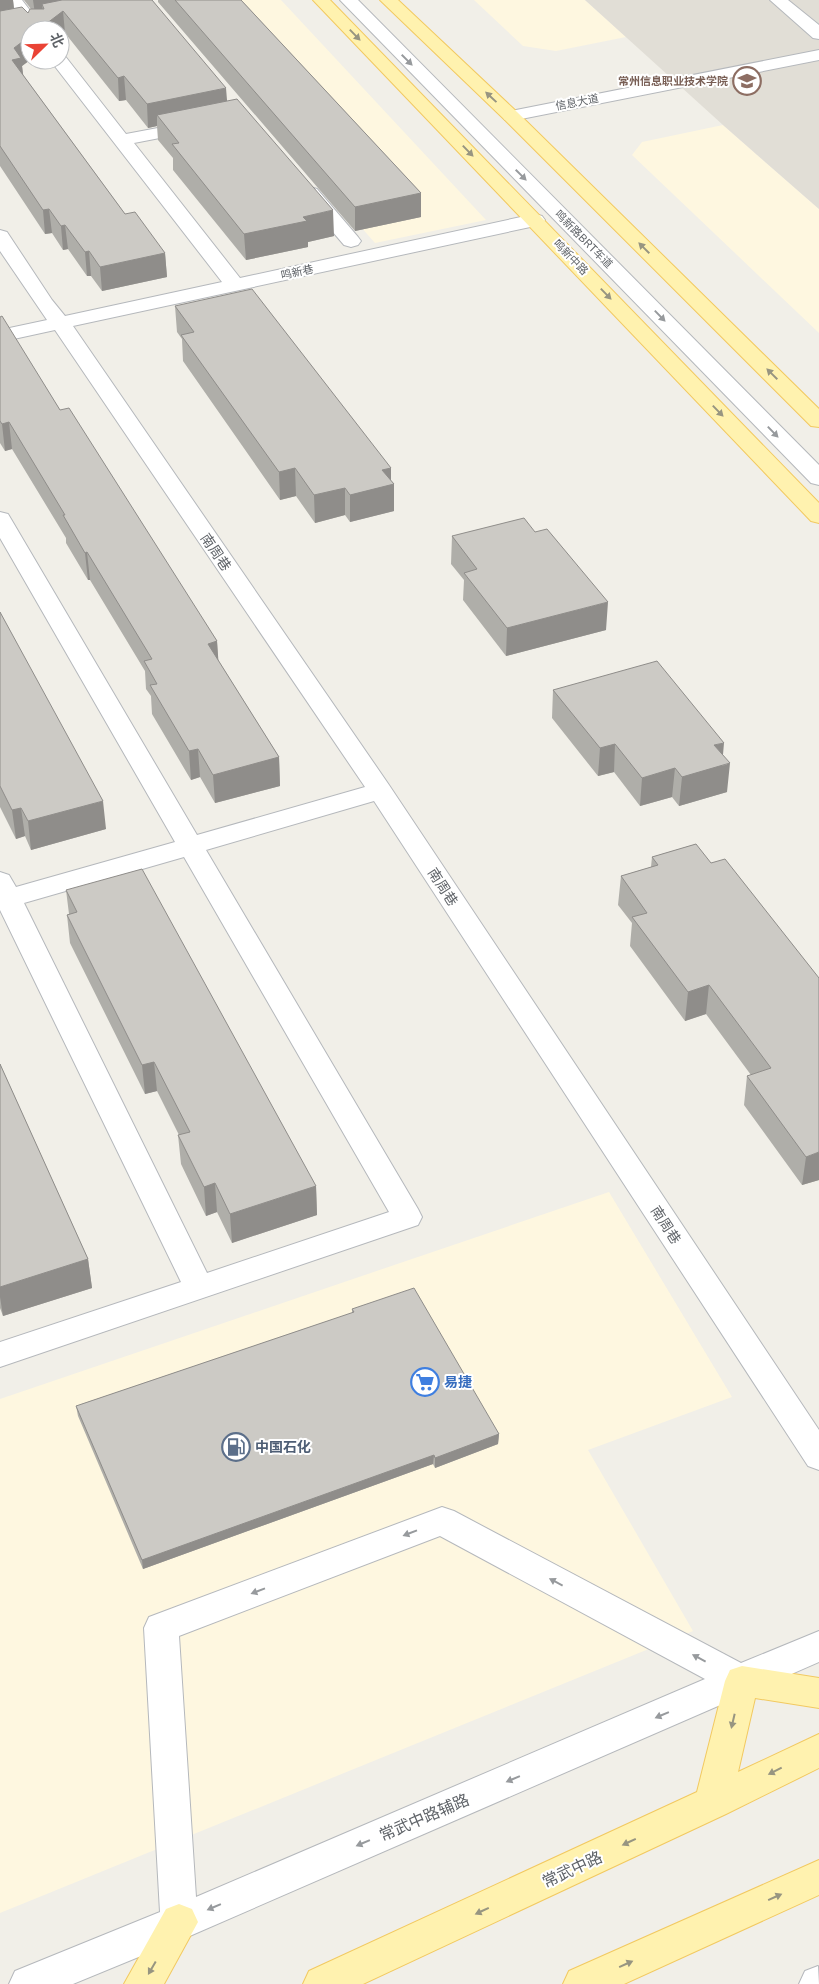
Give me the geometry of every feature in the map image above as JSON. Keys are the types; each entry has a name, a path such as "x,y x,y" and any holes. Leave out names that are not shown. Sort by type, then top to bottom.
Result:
{"main road":[{"name":"鸣新中路","path":"321,0 819,516"},
{"path":"388,0 511,116 819,421"},
{"path":"713,1802 742,1681 819,1693"},
{"name":"常武中路","path":"322,1984 713,1802 819,1750"},
{"path":"582,1984 819,1877"},
{"path":"143,1984 179,1922"}],"street":[{"path":"13,0 28,20"},
{"name":"鸣新路BRT车道","path":"348,0 819,478"},
{"name":"鸣新路BRT车道","path":"370,0 819,452"},
{"path":"778,0 819,34"},
{"path":"45,20 49,18"},
{"path":"10,25 20,25"},
{"name":"信息大道","path":"511,116 819,55"},
{"path":"67,70 235,285"},
{"path":"122,140 215,122"},
{"path":"300,182 351,241"},
{"name":"鸣新巷","path":"0,336 535,220"},
{"name":"南周巷","path":"0,236 44,304 60,323 380,791 819,1457"},
{"path":"0,519 407,1217 0,1354"},
{"path":"199,1288 3,893 190,846 380,791"},
{"path":"179,1922 161,1628 442,1521 742,1681"},
{"name":"常武中路辅路","path":"28,1984 179,1922 742,1681 819,1646"}],"shaded area":[{"path":"161,0 281,0 486,220 375,243"},
{"path":"474,0 585,0 626,37 556,51 523,46"},
{"name":"常州信息职业技术学院","path":"585,0 819,0 819,209 723,125"},
{"path":"723,125 819,209 819,333 632,155 642,142"},
{"path":"609,1192 732,1397 588,1450 693,1631 0,1913 0,1399"}],"building":[{"path":"62,0 152,0 226,88 147,104 124,76 118,78 63,11 51,20 20,20 20,44 14,48 20,58 12,60 125,214 135,212 165,253 100,267 89,251 85,252 65,225 61,226 49,209 43,210 0,146 0,11 22,7 28,13 30,9 44,9 42,4"},
{"path":"175,0 241,0 421,193 355,207"},
{"path":"237,99 333,210 303,217 307,221 244,234 172,144 179,143 157,115"},
{"path":"252,289 391,468 382,470 394,484 350,495 345,488 314,495 295,468 279,472 181,335 194,332 175,306"},
{"path":"2,316 60,410 69,408 217,641 208,644 279,757 213,775 198,749 189,751 150,685 157,684 144,661 152,659 87,552 85,553 63,515 65,515 9,422 2,424 0,421 0,317"},
{"path":"524,518 535,532 547,529 608,602 507,628 464,573 477,569 452,536"},
{"path":"0,612 103,801 28,821 21,808 12,810 0,786"},
{"path":"657,661 724,743 714,745 730,763 682,777 675,768 642,778 615,744 600,748 553,690"},
{"path":"696,844 711,863 725,859 819,978 819,1152 806,1157 747,1076 771,1068 709,985 688,992 632,917 647,913 621,876 658,865 652,857"},
{"path":"142,869 316,1186 230,1214 215,1183 204,1187 178,1135 190,1132 154,1062 142,1065 67,915 77,912 66,890"},
{"path":"0,1064 88,1259 0,1287"},
{"name":"中国石化","path":"414,1288 499,1434 435,1458 434,1455 142,1560 76,1406 354,1312 352,1309"}],"place":[{"name":"常州信息职业技术学院","path":"747,81"},
{"name":"易捷","path":"425,1382"},
{"name":"中国石化","path":"236,1447"}]}
